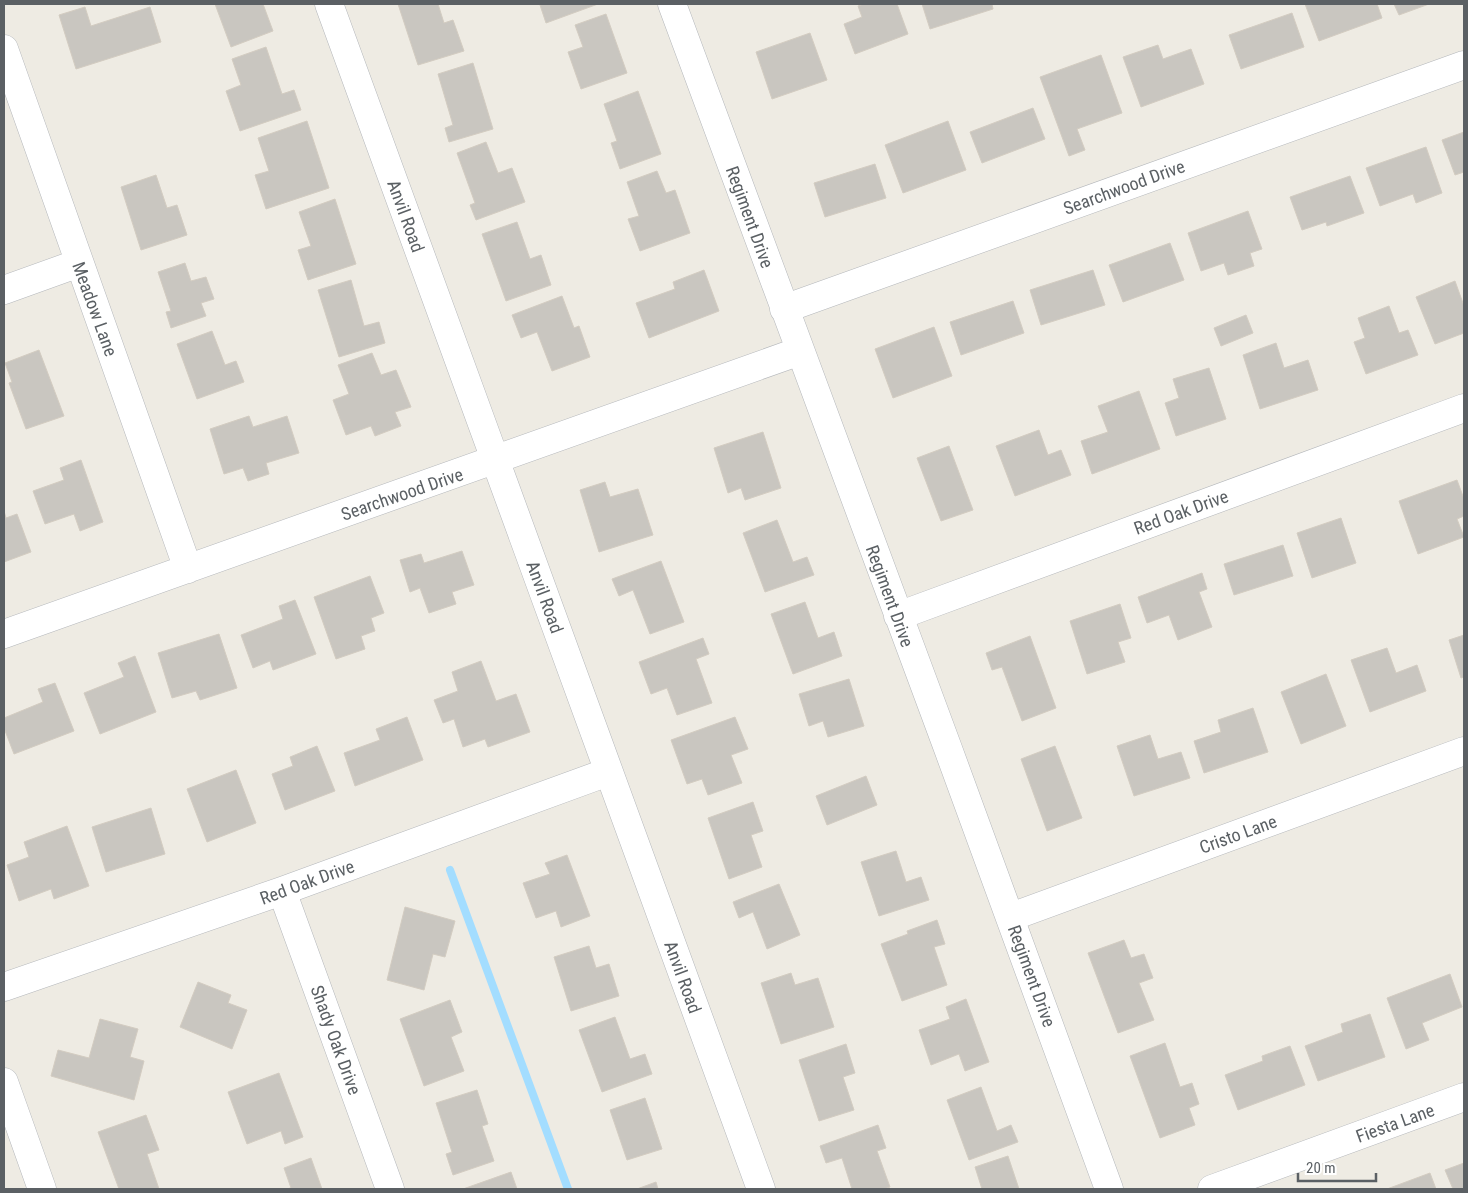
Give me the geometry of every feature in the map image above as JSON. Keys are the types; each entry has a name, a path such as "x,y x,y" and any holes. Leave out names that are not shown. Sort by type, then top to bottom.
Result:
{"street":[{"name":"Anvil Road","path":"329,4 761,1189"},
{"name":"Regiment Drive","path":"675,5 784,309 1011,917 1109,1189"},
{"name":"Meadow Lane","path":"4,49 78,263 188,569"},
{"name":"Searchwood Drive","path":"784,309 1464,65"},
{"path":"4,290 78,263"},
{"name":"Searchwood Drive","path":"4,634 800,351"},
{"name":"Red Oak Drive","path":"898,616 1464,408"},
{"name":"Cristo Lane","path":"1011,917 1464,751"},
{"name":"Red Oak Drive","path":"4,986 282,891 608,772"},
{"name":"Shady Oak Drive","path":"282,891 390,1189"},
{"path":"4,1082 42,1189"},
{"name":"Fiesta Lane","path":"1212,1189 1464,1098"}],"building":[{"path":"215,4 263,4 273,31 231,47"},
{"path":"398,4 438,4 444,23 453,20 464,51 418,65"},
{"path":"598,4 546,23 540,5"},
{"path":"864,4 897,4 908,34 855,54 844,24 862,17 858,6"},
{"path":"922,4 992,4 993,9 930,29"},
{"path":"1305,4 1377,4 1382,18 1319,41"},
{"path":"1394,4 1429,4 1399,15"},
{"path":"85,7 91,26 150,7 161,42 76,69 59,15"},
{"path":"1292,13 1304,47 1241,69 1229,35"},
{"path":"606,14 627,73 581,89 568,52 583,47 575,25"},
{"path":"810,33 827,80 772,99 756,52"},
{"path":"1158,45 1163,59 1191,49 1204,84 1141,107 1123,57"},
{"path":"266,47 282,94 294,90 301,110 240,131 226,91 241,85 232,59"},
{"path":"1101,55 1122,113 1077,129 1085,150 1069,156 1040,77"},
{"path":"473,63 493,129 449,142 445,128 453,125 438,74"},
{"path":"638,91 661,154 620,169 611,143 617,141 604,104"},
{"path":"1033,108 1045,139 982,163 970,132"},
{"path":"307,121 329,188 266,209 255,175 269,171 258,138"},
{"path":"948,121 966,170 903,193 885,145"},
{"path":"1464,132 1464,172 1455,175 1442,140"},
{"path":"486,142 498,173 512,168 525,202 476,220 470,205 475,203 457,153"},
{"path":"1426,147 1442,193 1416,203 1413,194 1380,206 1366,168"},
{"path":"875,164 886,198 825,217 814,183"},
{"path":"657,171 666,193 675,190 690,233 640,251 628,219 639,216 627,182"},
{"path":"156,175 167,208 177,205 187,235 141,250 121,187"},
{"path":"1350,176 1364,213 1327,226 1326,222 1302,230 1290,197"},
{"path":"335,199 356,264 308,280 298,250 311,246 299,212"},
{"path":"1248,211 1262,249 1250,253 1254,266 1228,275 1224,263 1201,271 1188,233"},
{"path":"517,222 530,259 541,255 551,285 506,301 482,234"},
{"path":"1170,243 1184,280 1123,302 1109,265"},
{"path":"185,263 191,281 206,277 214,299 201,303 206,316 171,328 166,312 171,311 158,272"},
{"path":"704,270 719,311 649,338 636,303 675,289 673,282"},
{"path":"1093,270 1105,305 1041,325 1030,290"},
{"path":"351,280 364,326 379,322 385,343 339,357 318,290"},
{"path":"1455,281 1464,306 1464,333 1435,344 1416,297"},
{"path":"562,296 574,328 579,326 590,357 552,371 537,332 521,338 512,315"},
{"path":"1013,301 1024,333 961,355 950,322"},
{"path":"1389,306 1399,333 1408,330 1418,355 1366,374 1354,342 1365,338 1358,318"},
{"path":"1246,315 1253,333 1221,346 1214,328"},
{"path":"934,327 952,376 893,398 875,349"},
{"path":"212,331 225,365 236,361 244,382 197,399 177,344"},
{"path":"1276,343 1284,368 1308,360 1318,390 1260,409 1243,355"},
{"path":"39,350 64,416 26,429 9,383 12,382 5,363"},
{"path":"372,353 381,375 396,370 411,407 395,412 401,426 375,436 371,426 346,435 333,400 349,394 338,365"},
{"path":"1209,368 1226,419 1176,436 1165,403 1179,398 1173,379"},
{"path":"1139,391 1160,449 1092,474 1081,441 1108,432 1098,406"},
{"path":"249,416 253,427 287,416 299,453 266,463 269,474 248,481 243,468 224,474 210,429"},
{"path":"1039,430 1048,455 1061,450 1071,475 1015,496 996,446"},
{"path":"763,432 781,488 745,500 741,488 728,493 714,448"},
{"path":"949,446 973,510 941,521 917,458"},
{"path":"81,460 103,522 80,531 74,514 45,524 33,491 64,480 60,468"},
{"path":"1457,480 1464,499 1464,516 1457,519 1464,537 1418,554 1399,501"},
{"path":"605,482 610,497 638,489 653,535 599,552 580,490"},
{"path":"4,511 6,518 17,514 31,552 4,562"},
{"path":"1341,518 1356,563 1312,578 1297,533"},
{"path":"777,520 793,562 807,557 814,575 765,592 743,533"},
{"path":"1283,545 1293,576 1234,595 1224,564"},
{"path":"462,551 474,585 452,592 456,604 429,613 420,588 410,592 400,560 421,554 424,563"},
{"path":"661,561 684,622 650,634 633,590 619,596 612,579"},
{"path":"1202,573 1207,589 1199,592 1212,627 1178,640 1169,615 1147,623 1138,597"},
{"path":"370,576 384,613 371,618 375,631 361,636 365,649 336,659 314,597"},
{"path":"295,600 316,654 273,670 270,661 253,668 241,635 283,619 279,606"},
{"path":"805,602 818,638 834,632 842,656 793,674 771,614"},
{"path":"1120,604 1131,638 1118,642 1125,662 1087,674 1070,621"},
{"path":"219,634 237,688 200,700 196,691 172,698 158,653"},
{"path":"1464,635 1464,677 1461,678 1449,640"},
{"path":"1030,636 1056,708 1022,721 1002,667 992,670 986,653"},
{"path":"703,638 709,654 696,659 712,703 677,715 667,688 651,694 639,662"},
{"path":"1387,648 1396,673 1417,665 1426,691 1370,712 1351,660"},
{"path":"135,656 156,712 100,734 84,693 124,677 118,663"},
{"path":"481,661 496,701 516,694 530,732 488,747 485,739 463,747 454,719 443,723 434,700 458,691 452,672"},
{"path":"1326,674 1346,726 1301,744 1281,692"},
{"path":"849,679 864,726 828,737 823,721 809,726 799,694"},
{"path":"55,683 74,731 14,754 4,728 4,718 43,702 38,689"},
{"path":"1253,708 1268,752 1204,773 1194,741 1221,732 1218,720"},
{"path":"407,717 423,760 355,786 344,753 380,740 376,729"},
{"path":"735,717 748,749 731,755 742,783 708,795 702,779 687,784 671,740"},
{"path":"1150,735 1158,759 1181,752 1190,778 1134,796 1117,746"},
{"path":"317,746 335,791 285,810 272,774 293,766 290,757"},
{"path":"1055,746 1082,818 1047,831 1021,759"},
{"path":"236,770 256,823 207,842 187,789"},
{"path":"866,776 877,805 827,825 816,796"},
{"path":"753,802 763,831 751,835 762,867 729,879 708,818"},
{"path":"151,808 165,854 106,872 92,827"},
{"path":"67,826 89,886 54,899 51,889 19,901 7,865 29,857 24,842"},
{"path":"896,851 906,882 921,877 929,900 879,916 861,862"},
{"path":"567,855 590,916 561,927 556,911 536,918 523,883 550,874 545,863"},
{"path":"779,884 800,935 767,949 753,912 739,918 733,902"},
{"path":"405,907 455,921 445,957 433,954 424,990 387,980"},
{"path":"937,920 945,944 934,947 947,985 902,1001 881,944 908,934 907,931"},
{"path":"1124,940 1131,958 1144,954 1153,978 1139,983 1154,1020 1118,1033 1088,953"},
{"path":"589,946 596,968 609,964 619,996 571,1011 554,957"},
{"path":"791,973 795,985 818,978 834,1027 781,1044 761,983"},
{"path":"1450,974 1462,1007 1422,1023 1429,1040 1406,1049 1387,998"},
{"path":"198,982 231,995 228,1003 247,1010 232,1049 180,1027"},
{"path":"966,999 989,1062 965,1071 959,1054 931,1065 919,1030 950,1019 946,1007"},
{"path":"450,1000 462,1032 451,1037 464,1071 424,1086 400,1019"},
{"path":"1370,1014 1385,1057 1318,1081 1305,1046 1343,1032 1341,1024"},
{"path":"615,1017 630,1059 645,1054 652,1074 602,1092 579,1030"},
{"path":"100,1019 138,1029 130,1057 144,1061 134,1100 51,1076 58,1050 89,1058"},
{"path":"1165,1043 1180,1087 1192,1083 1199,1104 1189,1108 1195,1125 1160,1138 1130,1056"},
{"path":"846,1044 855,1073 843,1077 854,1110 819,1121 799,1060"},
{"path":"1290,1046 1305,1085 1238,1110 1225,1075 1263,1061 1262,1056"},
{"path":"279,1073 303,1137 285,1144 281,1131 247,1144 228,1092"},
{"path":"981,1087 997,1131 1011,1125 1018,1142 969,1160 947,1100"},
{"path":"477,1090 488,1124 482,1126 494,1161 453,1175 446,1154 452,1152 436,1103"},
{"path":"645,1098 662,1149 627,1160 610,1110"},
{"path":"146,1115 159,1150 147,1154 159,1189 119,1189 98,1132"},
{"path":"878,1125 886,1148 877,1151 890,1187 884,1189 852,1189 842,1158 826,1163 820,1146"},
{"path":"1008,1156 1019,1189 982,1189 975,1167"},
{"path":"311,1158 322,1189 286,1189 291,1188 284,1168"},
{"path":"1464,1163 1464,1189 1453,1189 1445,1170"},
{"path":"511,1172 517,1189 463,1189"},
{"path":"1430,1173 1436,1189 1387,1189"},
{"path":"656,1182 658,1189 637,1189"}],"waterway":[{"path":"450,870 568,1189"}]}
